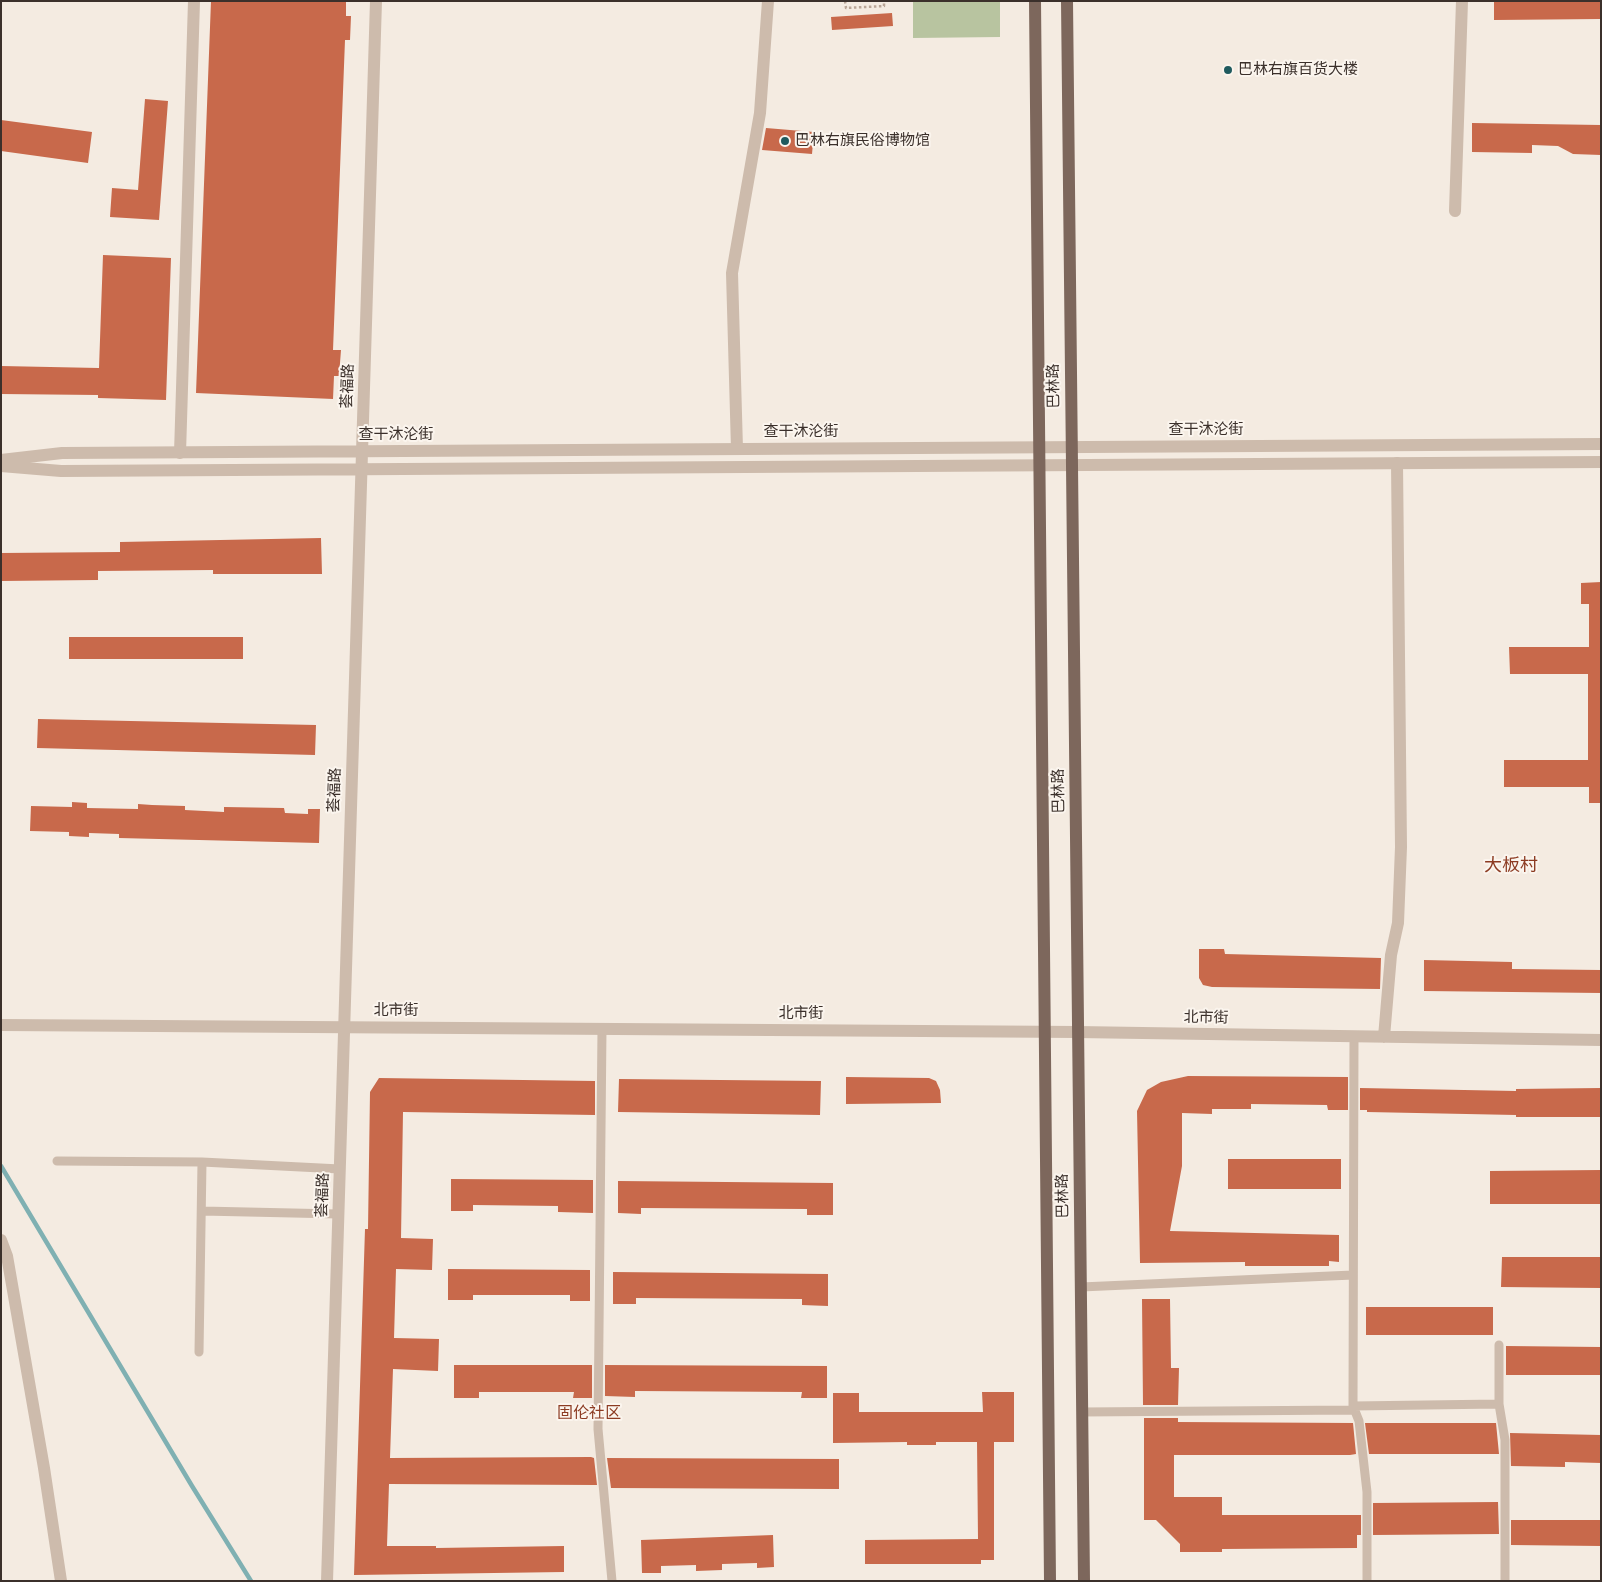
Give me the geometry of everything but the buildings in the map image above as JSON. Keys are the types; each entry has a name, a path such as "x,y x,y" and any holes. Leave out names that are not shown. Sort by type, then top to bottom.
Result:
{"main road":[{"name":"巴林路","path":"1035,1 1050,1581"},
{"name":"巴林路","path":"1067,1 1084,1581"}],"street":[{"path":"180,452 194,1"},
{"name":"荟福路","path":"327,1581 376,1"},
{"path":"737,449 732,273 760,113 768,1"},
{"path":"1455,211 1462,1"},
{"name":"查干沐沦街","path":"1,460 62,453 1601,444"},
{"path":"1,466 61,471 1601,462"},
{"path":"1384,1037 1391,955 1398,923 1401,847 1397,463"},
{"name":"北市街","path":"1,1025 1077,1032 1601,1040"},
{"path":"1,1240 7,1256 44,1468 60,1581"}],"lane":[{"path":"602,1029 598,1429 612,1581"},
{"path":"1354,1036 1353,1408 1359,1421 1367,1492 1367,1581"},
{"path":"57,1161 202,1162 340,1169"},
{"path":"199,1352 202,1162"},
{"path":"202,1211 338,1214"},
{"path":"1081,1287 1353,1275"},
{"path":"1499,1345 1499,1404 1505,1440 1505,1581"},
{"path":"1082,1412 1499,1404"}],"path":[{"path":"845,1 846,8 884,6 884,1"}],"green space":[{"path":"913,1 1000,1 1000,37 913,38"}],"waterway":[{"path":"1,1166 192,1486 251,1581"}],"place":[{"name":"巴林右旗百货大楼","path":"1228,70"},
{"name":"巴林右旗民俗博物馆","path":"785,141"}],"district":[{"name":"大板村","path":"1511,866"},
{"name":"固伦社区","path":"589,1414"}]}
